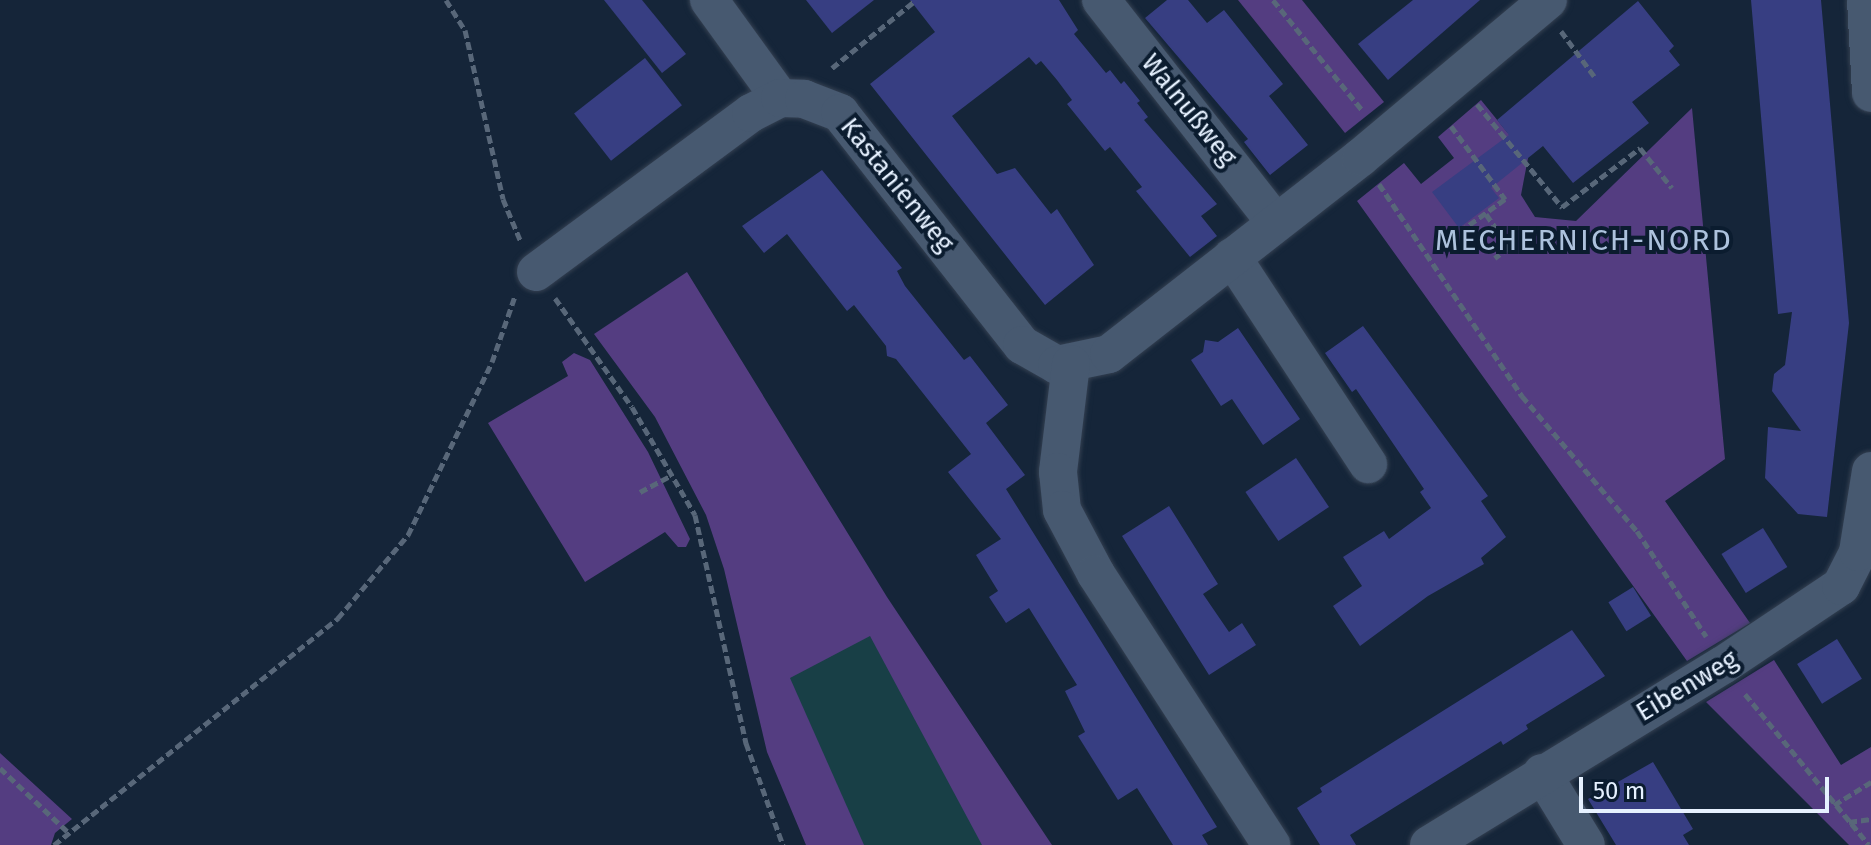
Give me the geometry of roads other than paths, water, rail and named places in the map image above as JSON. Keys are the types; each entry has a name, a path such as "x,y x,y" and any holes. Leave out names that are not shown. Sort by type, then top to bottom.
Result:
{"street":[{"path":"532,264 751,113 780,98 709,0"},
{"name":"Walnußweg","path":"1101,0 1274,221"},
{"path":"1866,0 1871,93"},
{"path":"1271,845 1096,574 1062,510 1058,472 1071,364 1109,354 1274,221 1371,148 1533,5"},
{"name":"Kastanienweg","path":"780,98 804,99 840,113 1022,345 1057,365 1071,364"},
{"path":"1232,257 1368,464"},
{"name":"Eibenweg","path":"1429,845 1542,773 1723,665 1841,586 1864,553 1871,471"},
{"path":"1542,773 1586,845"}],"district":[{"name":"MECHERNICH-NORD","path":"1584,240"}]}
